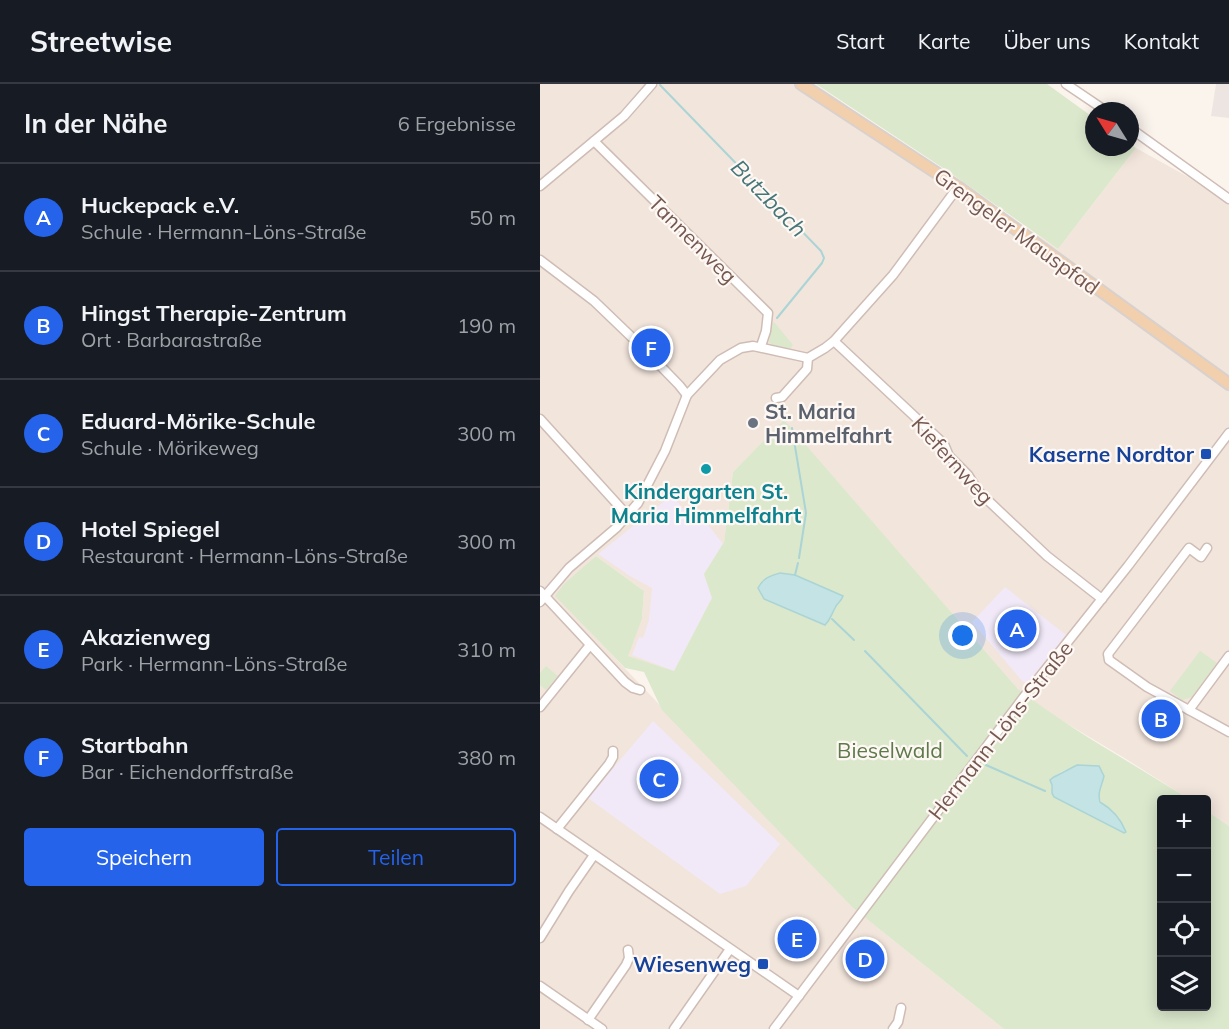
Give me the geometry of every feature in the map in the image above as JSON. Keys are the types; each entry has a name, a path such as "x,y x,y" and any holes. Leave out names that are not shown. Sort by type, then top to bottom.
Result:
{"main road":[{"name":"Grengeler Mauspfad","path":"801,84 958,187 1229,384"}],"street":[{"path":"540,186 624,116 652,84"},
{"path":"1066,84 1093,102"},
{"path":"1139,134 1229,199"},
{"name":"Tannenweg","path":"594,141 768,313 761,346"},
{"path":"640,690 625,682 541,596 579,558 628,516 638,503 665,451 687,395 720,360 741,348 761,346 808,358 825,348 834,341 893,275 958,187"},
{"path":"540,260 594,301 655,359 687,395"},
{"name":"Kiefernweg","path":"834,341 944,444 949,456 969,476 978,491 990,503 1005,514 1047,556 1102,599"},
{"path":"779,397 807,369 808,358"},
{"path":"540,419 628,516"},
{"name":"Hermann-Löns-Straße","path":"774,1029 1023,698 1229,433"},
{"path":"1207,548 1201,557 1189,548 1108,654 1109,660 1141,683 1229,732"},
{"path":"541,703 590,645"},
{"path":"1189,710 1229,656"},
{"path":"557,828 609,764 613,751"},
{"path":"540,817 798,996"},
{"path":"540,938 594,855"},
{"path":"674,1029 729,949"},
{"path":"588,1020 626,965 629,958 628,950"},
{"path":"540,986 602,1029"},
{"path":"893,1029 898,1022 901,1008"}],"shaded area":[{"path":"540,84 815,84 1058,249 1130,156 1139,156 1139,150 1190,178 1229,205 1229,826 1211,814 1211,795 1183,795 1046,711 1018,689 784,421 733,472 724,542 704,574 712,598 674,671 627,656 642,619 644,591 596,556 556,596 853,908 1004,1029 540,1029"},
{"path":"1216,84 1229,84 1229,118 1211,116"},
{"path":"672,495 692,519 697,515 700,519 703,518 723,544 704,574 712,598 674,671 632,655 639,637 643,638 649,620 652,588 598,554"},
{"path":"1005,587 1066,635 1029,682 1023,682 972,622"},
{"path":"653,721 780,844 746,886 720,894 588,798"}],"green space":[{"path":"816,84 1047,84 1085,111 1085,156 1130,156 1058,249 949,172"},
{"path":"774,322 793,345 789,350 775,348 769,342 771,325"},
{"name":"Bieselwald","path":"784,420 1018,689 1080,732 1182,795 1157,795 1157,1011 1211,1011 1211,814 1229,826 1229,1029 1004,1029 853,908 662,710 644,672 625,668 555,596 564,584 596,556 644,591 642,619 628,656 674,671 712,598 704,574 724,542 733,472","holes":["795,575 843,596 825,625","1083,765 1095,766 1103,782 1100,791 1102,804 1117,818 1124,833 1060,800 1052,792 1051,780 1058,774"]},
{"path":"1200,651 1217,663 1192,697 1182,700 1170,691"},
{"path":"546,666 558,676 546,690 540,685 540,673"},
{"path":"808,929 812,937 786,953 782,948 796,930 799,934"}],"water":[{"path":"780,573 795,575 843,596 825,625 764,599 758,588 767,578"},
{"path":"1077,765 1099,766 1104,776 1099,792 1100,802 1116,815 1126,832 1054,797 1050,780"}],"waterway":[{"name":"Butzbach","path":"660,85 821,251 824,258 822,263 777,318"},
{"name":"Butzbach","path":"792,428 806,513 799,558"},
{"name":"Butzbach","path":"795,575 798,563"},
{"name":"Butzbach","path":"832,619 854,640"},
{"name":"Butzbach","path":"865,651 967,756"},
{"name":"Butzbach","path":"986,765 1045,791"}],"place":[{"name":"Startbahn","path":"651,348"},
{"name":"St. Maria Himmelfahrt","path":"753,423"},
{"name":"Kaserne Nordtor","path":"1206,454"},
{"name":"Kindergarten St. Maria Himmelfahrt","path":"706,469"},
{"name":"Huckepack e.V.","path":"1017,629"},
{"name":"Hingst Therapie-Zentrum","path":"1161,719"},
{"name":"Eduard-Mörike-Schule","path":"659,779"},
{"name":"Akazienweg","path":"797,939"},
{"name":"Hotel Spiegel","path":"865,959"},
{"name":"Wiesenweg","path":"763,964"}]}
